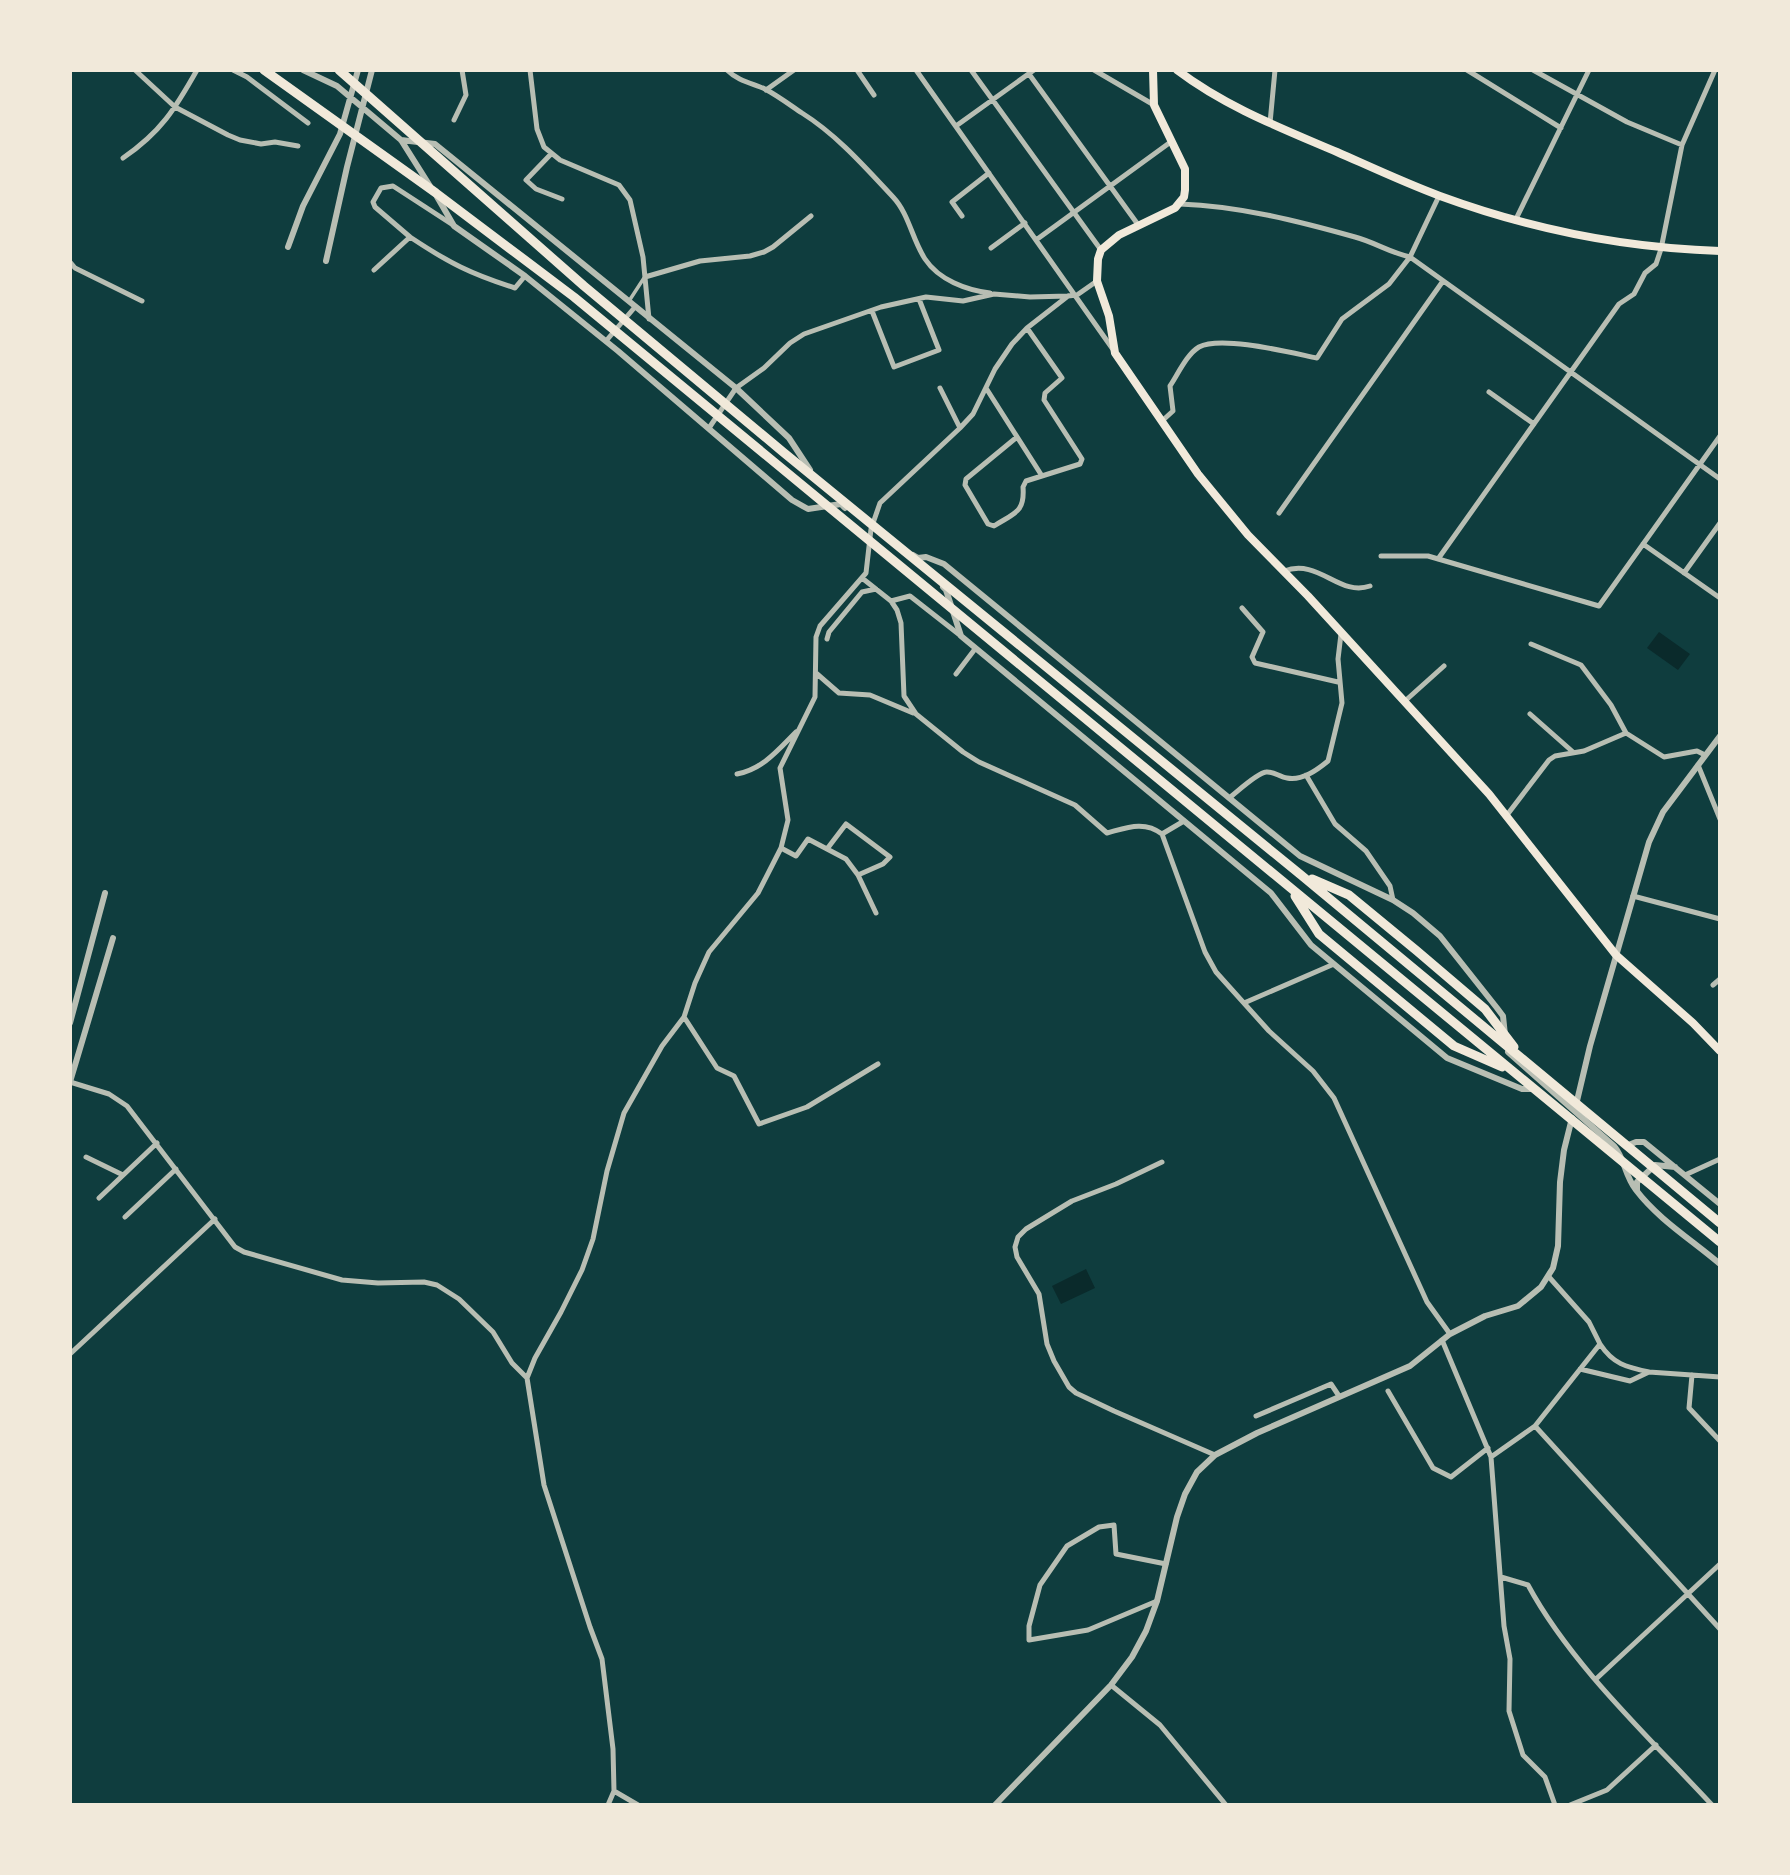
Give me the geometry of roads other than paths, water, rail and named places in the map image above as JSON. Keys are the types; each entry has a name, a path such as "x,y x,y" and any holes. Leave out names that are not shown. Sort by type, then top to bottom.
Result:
{"highway":[{"path":"264,70 436,193 574,297 1720,1242"},
{"path":"339,70 584,286 1720,1223"},
{"path":"1301,875 1349,895 1407,943 1485,1009 1524,1060"},
{"path":"1290,888 1319,934 1454,1046 1514,1072"}],"main road":[{"path":"1153,70 1154,105 1185,169 1184,197 1180,204 1167,213 1110,241 1101,250 1097,281 1109,316 1115,353 1220,502 1248,535 1405,701 1507,816 1616,955 1693,1023 1720,1051"},
{"path":"1177,70 1251,116 1439,196 1515,221 1587,238 1661,249 1720,251"}],"street":[{"path":"135,70 175,107 240,141 298,146"},
{"path":"123,158 148,141 175,107 197,70"},
{"path":"233,70 247,77 308,123"},
{"path":"303,70 337,86 401,140 454,226"},
{"path":"288,247 303,206 340,134 358,70"},
{"path":"326,261 372,70"},
{"path":"454,120 466,95 462,70"},
{"path":"530,70 537,129 544,147 551,155 569,165 603,177 623,189 630,200 645,277 649,318"},
{"path":"727,70 740,80 766,90 812,119 841,142 895,199 926,260 964,289 1030,297 1068,296 1076,295 1097,281"},
{"path":"780,70 781,79"},
{"path":"766,90 794,70"},
{"path":"857,70 874,95"},
{"path":"916,70 1115,353"},
{"path":"971,70 1101,250"},
{"path":"1094,70 1154,105"},
{"path":"1270,123 1275,70"},
{"path":"1467,70 1561,128"},
{"path":"1533,70 1627,122 1682,145"},
{"path":"1515,221 1589,70"},
{"path":"1438,559 1619,304 1634,294 1646,273 1656,264 1682,145 1715,70"},
{"path":"956,126 1031,72 1139,226"},
{"path":"401,140 435,144 736,388 789,438 806,466 946,590 961,636"},
{"path":"1037,240 1172,141"},
{"path":"551,155 526,180 536,189 562,200"},
{"path":"962,216 952,202 989,173"},
{"path":"525,276 515,288 477,276 448,262 411,237 375,207 373,202 381,188 393,186 454,226 525,276 606,341 802,507 808,509 841,504 918,558 935,560 967,583 1300,856 1393,900 1440,936 1503,1016 1507,1050 1614,1146 1621,1156 1627,1177 1648,1205 1720,1264"},
{"path":"1162,421 1173,411 1170,386 1200,346 1226,342 1317,358 1342,319 1389,284 1410,257 1439,196"},
{"path":"1180,204 1204,204 1281,218 1357,237 1410,257 1720,479"},
{"path":"628,301 645,277 699,261 764,252 811,216"},
{"path":"991,248 1025,223"},
{"path":"374,270 411,237"},
{"path":"70,262 75,268 142,301"},
{"path":"1279,513 1443,281"},
{"path":"709,428 736,388 764,368 797,338 872,311 919,299 933,297 963,301 1007,294"},
{"path":"608,1805 614,1791 602,1659 544,1485 527,1378 535,1357 586,1260 624,1113 648,1069 684,1017 709,952 758,893 781,848 788,820 780,768 815,697 815,645 820,626 866,573 872,525 880,503 934,455 973,414 1003,356 1027,328 1068,296"},
{"path":"872,311 894,367 939,350 919,299"},
{"path":"606,341 635,307"},
{"path":"1017,437 966,479 965,485 988,524 993,526 1021,509 1026,481 1080,464 1082,459 1044,400 1045,393 1062,378 1027,328"},
{"path":"940,388 960,428"},
{"path":"986,388 1042,476"},
{"path":"1489,392 1534,424"},
{"path":"1381,556 1418,555 1438,559 1599,606 1720,436"},
{"path":"1684,573 1720,523"},
{"path":"1643,544 1720,598"},
{"path":"1284,571 1303,567 1352,588 1370,586"},
{"path":"862,578 891,601 897,610 901,623 904,696 916,714"},
{"path":"950,601 967,583"},
{"path":"827,639 829,632 862,592 876,589"},
{"path":"891,601 910,596 961,636 1278,898 1307,940 1447,1058 1522,1089 1545,1091 1563,1102"},
{"path":"1241,608 1263,632 1252,657 1255,663 1338,682"},
{"path":"1229,798 1260,774 1268,772 1289,779 1306,775 1328,761 1342,703 1338,682 1341,634"},
{"path":"1531,644 1581,665 1611,705 1626,733 1664,757 1697,751 1705,755"},
{"path":"956,674 975,649"},
{"path":"1405,701 1444,666"},
{"path":"816,673 839,693 870,695 916,714 979,762 1075,806 1107,833 1143,826 1162,834 1205,952 1221,977 1278,1040 1313,1071 1334,1098 1427,1302 1450,1334"},
{"path":"1530,714 1573,752"},
{"path":"737,774 762,765 798,730"},
{"path":"1507,816 1542,766 1555,756 1584,751 1626,733"},
{"path":"995,1805 1111,1685 1132,1657 1146,1631 1157,1601 1185,1494 1198,1472 1215,1455 1339,1396 1410,1366 1450,1334 1485,1316 1518,1306 1536,1294 1549,1277 1558,1246 1564,1150 1590,1046 1633,896 1656,826 1667,806 1720,736"},
{"path":"1698,765 1720,818"},
{"path":"1306,775 1335,824 1366,851 1390,886 1393,900"},
{"path":"1162,834 1184,821"},
{"path":"827,849 845,824 890,857 883,864 858,875"},
{"path":"781,848 796,856 808,839 846,859 858,875 876,913"},
{"path":"70,1023 105,893"},
{"path":"1633,896 1720,919"},
{"path":"113,938 70,1082 108,1094 127,1106 235,1247 244,1252 342,1280 378,1283 424,1282 437,1285 459,1298 493,1332 512,1363 527,1378"},
{"path":"1244,1003 1334,964"},
{"path":"1713,985 1720,979"},
{"path":"684,1017 717,1068 734,1076 760,1124 807,1107 878,1064"},
{"path":"1522,1089 1531,1084 1532,1074"},
{"path":"1614,1146 1644,1142 1720,1204"},
{"path":"99,1198 157,1143"},
{"path":"86,1157 123,1175"},
{"path":"1685,1175 1720,1159"},
{"path":"1162,1162 1072,1201 1026,1228 1018,1237 1015,1247 1017,1257 1039,1294 1047,1344 1069,1387 1114,1411 1215,1455"},
{"path":"1637,1191 1637,1182 1644,1172 1655,1165 1675,1167"},
{"path":"125,1217 176,1169"},
{"path":"70,1354 215,1219"},
{"path":"1549,1277 1589,1322 1607,1355 1623,1367 1649,1372 1720,1377"},
{"path":"1442,1340 1492,1457 1504,1626 1510,1659 1509,1712 1523,1755 1545,1777 1555,1805"},
{"path":"1492,1457 1535,1426 1600,1344"},
{"path":"1580,1369 1630,1381 1649,1372"},
{"path":"1692,1375 1689,1408 1720,1441"},
{"path":"1256,1416 1331,1384 1339,1396"},
{"path":"1388,1391 1433,1468 1451,1477 1488,1448"},
{"path":"1535,1426 1720,1629"},
{"path":"1157,1601 1088,1630 1029,1640 1040,1585 1067,1546 1099,1527 1114,1525 1116,1554 1166,1564"},
{"path":"1595,1679 1720,1564"},
{"path":"1501,1577 1528,1586 1542,1612 1595,1679 1712,1805"},
{"path":"1111,1685 1160,1725 1226,1805"},
{"path":"1570,1805 1607,1790 1656,1745"},
{"path":"614,1791 638,1805"}],"water":[{"path":"1659,632 1690,654 1678,670 1647,648"},
{"path":"1086,1269 1095,1288 1061,1304 1052,1286"}]}
